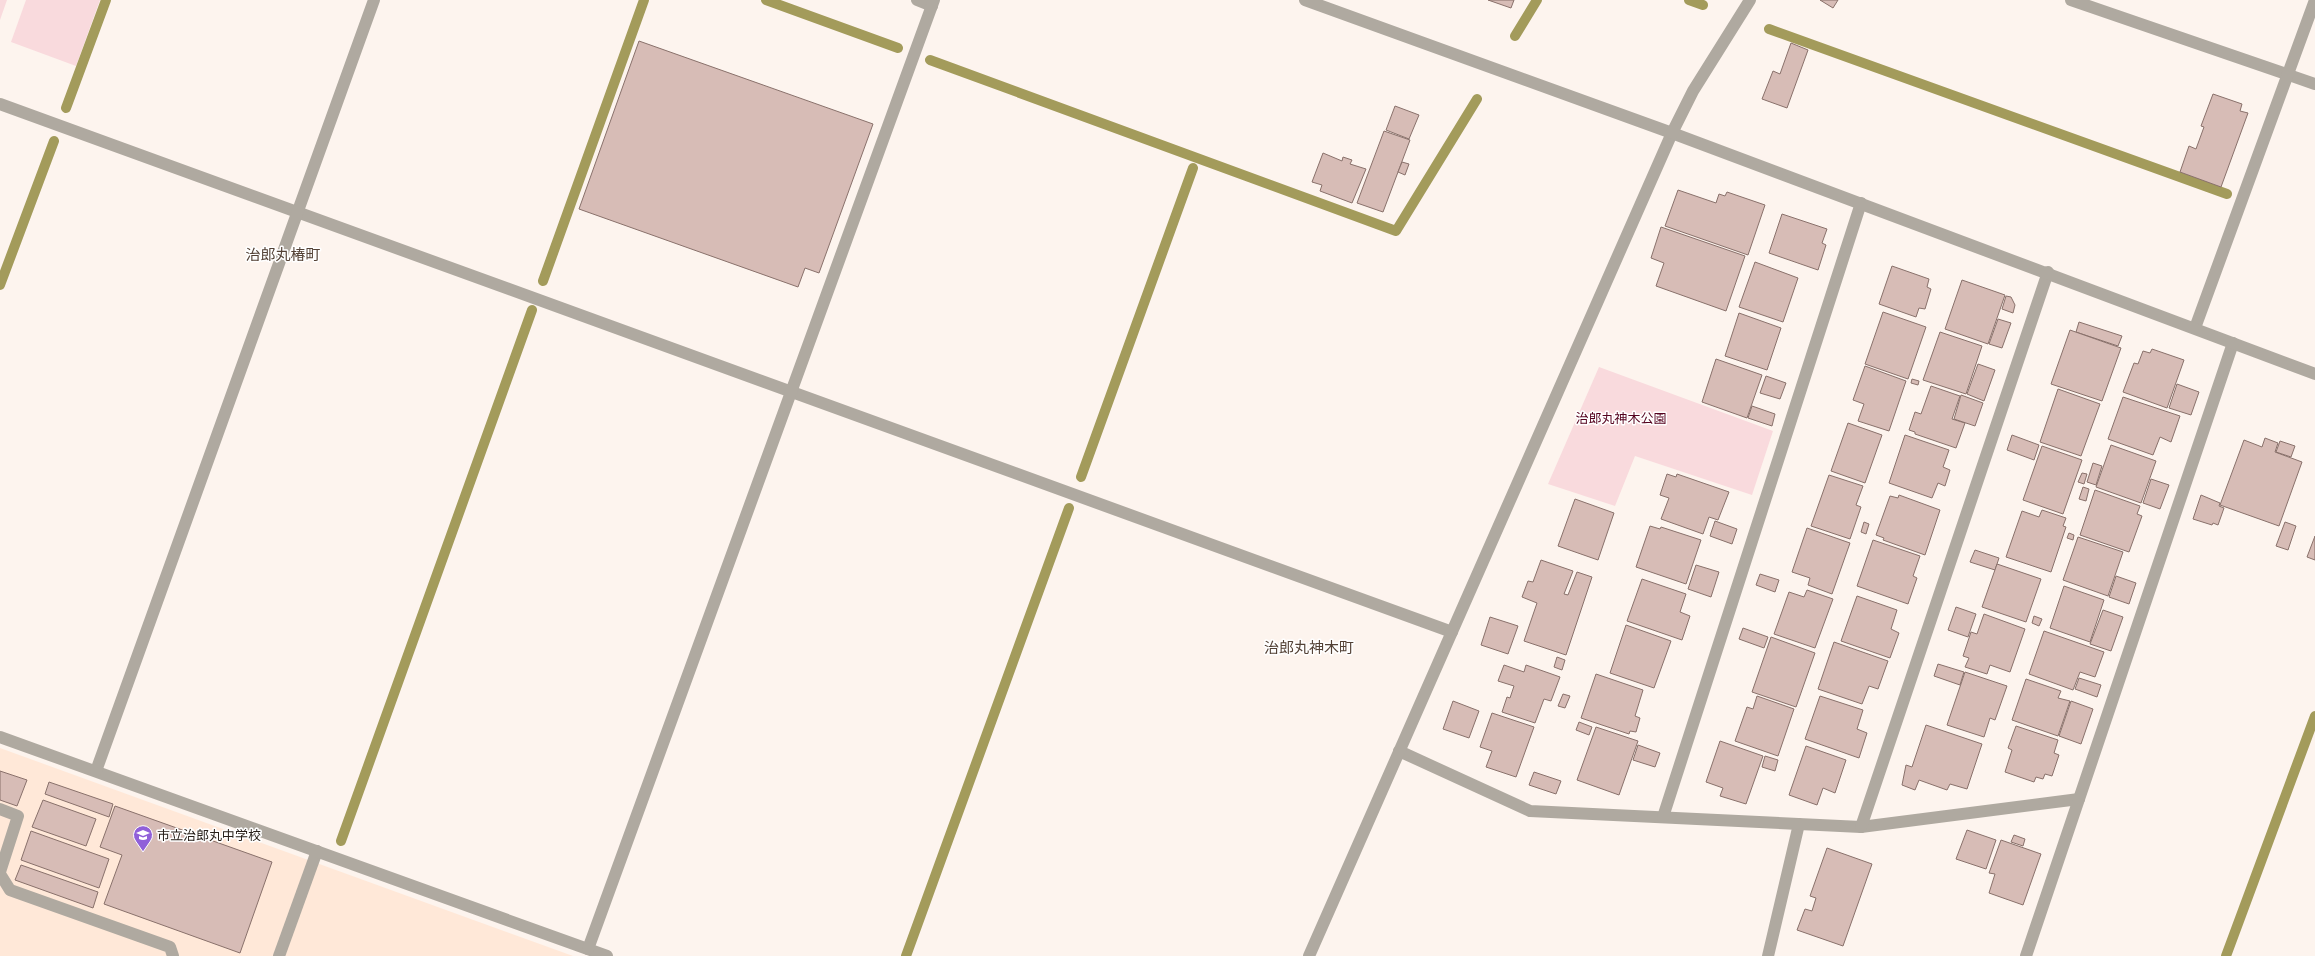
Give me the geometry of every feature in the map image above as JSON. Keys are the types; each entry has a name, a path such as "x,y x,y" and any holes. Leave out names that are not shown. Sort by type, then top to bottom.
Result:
{"street":[{"path":"96,771 374,0"},
{"path":"588,949 933,3 917,0"},
{"path":"1305,0 1672,133 2048,272 2315,374"},
{"path":"1309,956 1672,133 1693,91 1750,0"},
{"path":"2072,0 2315,84"},
{"path":"2195,328 2314,0"},
{"path":"0,104 1452,632"},
{"path":"1663,817 1861,203"},
{"path":"1861,827 2048,272"},
{"path":"2026,956 2234,343"},
{"path":"0,737 607,956"},
{"path":"1399,751 1530,811 1861,827 2079,799"},
{"path":"0,809 18,816 0,873 10,890 170,946 173,956"},
{"path":"1768,956 1799,824"},
{"path":"279,956 316,851"}],"shaded area":[{"name":"市立治郎丸中学校","path":"0,748 573,956 0,956"}],"green space":[{"path":"0,0 7,0 0,20"},
{"path":"26,0 100,0 76,66 11,42"},
{"name":"治郎丸神木公園","path":"1599,367 1773,431 1752,495 1635,456 1615,506 1548,484"}],"building":[{"path":"1488,0 1514,0 1511,8"},
{"path":"1820,0 1838,0 1833,8"},
{"path":"639,41 873,124 819,273 805,268 798,287 579,209"},
{"path":"1791,43 1808,50 1787,108 1762,99 1773,71 1780,74"},
{"path":"2213,94 2242,104 2240,111 2248,113 2221,187 2180,172 2189,146 2196,149 2204,127 2201,126"},
{"path":"1395,106 1419,115 1409,139 1386,130"},
{"path":"1384,131 1410,140 1383,212 1357,203"},
{"path":"1323,153 1342,161 1343,157 1352,160 1350,164 1366,169 1352,203 1320,191 1322,185 1312,182"},
{"path":"1402,162 1409,164 1405,175 1398,172"},
{"path":"1678,190 1716,203 1719,194 1725,196 1727,192 1765,205 1748,255 1665,226"},
{"path":"1782,214 1827,229 1822,243 1826,245 1818,270 1769,253"},
{"path":"1661,227 1745,256 1726,311 1656,286 1664,263 1651,258"},
{"path":"1755,262 1798,278 1783,322 1739,307"},
{"path":"1892,266 1929,279 1927,287 1931,289 1925,309 1919,308 1916,317 1879,304"},
{"path":"1962,280 2005,295 1988,344 1945,329"},
{"path":"2006,296 2011,297 2015,305 2013,313 2002,309"},
{"path":"1883,312 1926,327 1908,379 1865,364"},
{"path":"1739,313 1781,328 1767,370 1725,356"},
{"path":"1998,319 2011,323 2002,348 1989,344"},
{"path":"2079,322 2122,336 2118,346 2076,332"},
{"path":"2070,330 2121,348 2102,401 2051,384"},
{"path":"1940,332 1982,346 1966,394 1923,380"},
{"path":"2152,349 2184,360 2167,408 2123,392 2134,363 2138,364 2143,351 2150,353"},
{"path":"1716,359 1762,375 1747,418 1702,402"},
{"path":"1978,364 1995,370 1984,401 1967,394"},
{"path":"1865,366 1906,381 1889,431 1858,421 1864,404 1853,400"},
{"path":"1766,376 1786,383 1780,399 1760,393"},
{"path":"1912,379 1919,381 1918,385 1911,383"},
{"path":"2177,384 2199,392 2191,415 2169,408"},
{"path":"1931,386 1960,396 1952,419 1965,423 1956,448 1915,434 1915,432 1909,430 1915,412 1921,414"},
{"path":"2058,389 2100,404 2081,456 2040,442"},
{"path":"1961,395 1983,403 1975,426 1954,419"},
{"path":"2123,397 2180,416 2171,442 2160,437 2153,455 2108,439"},
{"path":"1752,406 1775,414 1772,426 1748,418"},
{"path":"1848,423 1882,435 1865,483 1831,471"},
{"path":"1905,435 1949,450 1943,467 1950,470 1945,486 1938,483 1932,498 1889,483"},
{"path":"2012,435 2039,445 2034,460 2007,450"},
{"path":"2265,438 2278,443 2275,452 2302,462 2279,526 2220,505 2244,440 2262,447"},
{"path":"2280,441 2295,446 2291,457 2276,452"},
{"path":"2111,445 2156,461 2141,503 2096,487"},
{"path":"2042,446 2082,460 2063,514 2023,500"},
{"path":"2093,463 2102,466 2096,485 2087,482"},
{"path":"2082,473 2087,474 2084,484 2078,482"},
{"path":"1667,474 1676,477 1677,474 1729,492 1718,520 1709,517 1703,534 1661,519 1669,498 1660,495"},
{"path":"1829,475 1863,486 1856,505 1861,507 1850,539 1811,526"},
{"path":"2151,479 2169,485 2160,509 2143,503"},
{"path":"2083,487 2089,489 2086,501 2079,499"},
{"path":"2095,490 2140,506 2137,514 2142,516 2129,552 2080,535"},
{"path":"1899,495 1940,510 1925,555 1883,540 1884,538 1876,535 1890,496 1898,498"},
{"path":"2201,495 2220,503 2219,506 2224,508 2218,525 2213,523 2212,525 2193,519"},
{"path":"1575,499 1614,513 1598,560 1558,546"},
{"path":"2042,510 2066,518 2063,526 2066,527 2051,572 2006,557 2022,511 2039,517"},
{"path":"1715,521 1737,529 1732,544 1710,536"},
{"path":"1864,522 1869,524 1866,534 1861,532"},
{"path":"2285,522 2296,526 2288,550 2276,546"},
{"path":"1650,526 1660,529 1661,527 1701,540 1686,584 1636,567"},
{"path":"1807,528 1850,543 1832,594 1808,585 1810,578 1792,572"},
{"path":"2069,533 2074,535 2073,540 2067,538"},
{"path":"2315,536 2315,560 2307,557"},
{"path":"2078,537 2123,552 2108,596 2063,580"},
{"path":"1873,540 1920,556 1913,576 1917,578 1908,604 1857,586"},
{"path":"1975,550 1999,558 1995,570 1970,562"},
{"path":"1541,560 1573,571 1564,594 1568,595 1577,572 1592,577 1566,655 1524,641 1537,603 1522,597 1528,581 1533,582"},
{"path":"1997,564 2041,579 2026,622 1982,607"},
{"path":"1696,565 1719,572 1711,597 1688,589"},
{"path":"1760,574 1779,580 1775,592 1756,585"},
{"path":"2116,576 2136,583 2129,604 2109,597"},
{"path":"1642,579 1686,594 1680,612 1690,616 1682,640 1627,621"},
{"path":"2064,586 2104,600 2090,642 2050,628"},
{"path":"1807,590 1833,599 1815,648 1774,634 1789,592 1804,597"},
{"path":"1857,596 1897,610 1891,629 1899,633 1890,658 1841,641"},
{"path":"1956,607 1976,614 1968,637 1948,630"},
{"path":"2103,610 2123,617 2111,651 2090,644"},
{"path":"1984,614 2025,629 2010,672 1990,665 1987,674 1965,667 1969,658 1963,656 1971,632 1977,634"},
{"path":"2034,616 2042,619 2039,626 2032,623"},
{"path":"1490,617 1518,626 1508,654 1481,645"},
{"path":"1626,625 1671,641 1654,688 1610,673"},
{"path":"1743,628 1768,637 1764,648 1739,639"},
{"path":"2044,631 2104,652 2095,677 2080,672 2073,690 2029,674"},
{"path":"1771,637 1815,653 1796,707 1752,692"},
{"path":"1834,642 1888,661 1878,689 1869,686 1862,704 1818,689"},
{"path":"1557,657 1565,660 1562,670 1554,667"},
{"path":"1938,664 1964,672 1960,685 1934,676"},
{"path":"1504,665 1524,672 1526,665 1560,677 1551,701 1544,699 1535,723 1502,712 1507,697 1510,698 1514,686 1498,681"},
{"path":"1965,672 2007,686 1995,720 1990,718 1984,737 1947,725"},
{"path":"1596,674 1643,690 1635,716 1640,718 1636,732 1630,731 1629,734 1581,718"},
{"path":"2079,678 2101,685 2097,697 2075,689"},
{"path":"2026,679 2061,691 2058,698 2070,701 2058,736 2012,720"},
{"path":"1563,694 1570,696 1565,708 1558,706"},
{"path":"1757,696 1794,709 1778,756 1735,741 1747,707 1753,709"},
{"path":"1820,696 1863,710 1857,729 1867,733 1859,758 1805,739"},
{"path":"1453,701 1479,711 1469,738 1443,729"},
{"path":"2071,701 2093,709 2081,744 2059,736"},
{"path":"1492,713 1534,727 1516,777 1486,767 1492,751 1480,747"},
{"path":"1579,722 1592,727 1589,735 1576,730"},
{"path":"1926,725 1982,744 1967,789 1950,784 1947,790 1919,780 1915,790 1902,785 1906,765 1912,767"},
{"path":"2016,726 2058,740 2054,753 2059,755 2052,776 2045,774 2043,779 2036,777 2034,782 2005,772 2012,750 2008,748"},
{"path":"1596,727 1638,741 1619,795 1577,780"},
{"path":"1720,741 1763,756 1746,804 1720,796 1723,788 1706,782"},
{"path":"1638,745 1660,753 1655,767 1633,760"},
{"path":"1806,746 1846,760 1835,793 1823,788 1817,805 1789,795"},
{"path":"1765,756 1778,760 1775,771 1762,767"},
{"path":"0,771 27,780 17,806 0,800"},
{"path":"1534,772 1561,781 1556,794 1529,785"},
{"path":"49,782 113,804 109,817 45,794"},
{"path":"43,800 96,819 86,846 32,827"},
{"path":"115,806 272,862 240,953 104,904 122,855 100,847"},
{"path":"1967,830 1996,840 1986,869 1956,859"},
{"path":"31,831 109,859 99,888 21,860"},
{"path":"2014,835 2025,839 2023,846 2011,842"},
{"path":"2001,840 2041,854 2023,905 1989,893 1995,874 1989,873"},
{"path":"1827,848 1872,864 1843,946 1797,930 1805,909 1812,911 1816,898 1810,896"},
{"path":"21,865 98,892 93,908 15,880"}],"waterway":[{"path":"66,108 106,0"},
{"path":"543,281 644,0"},
{"path":"766,0 898,48"},
{"path":"1515,36 1537,0"},
{"path":"1689,0 1703,5"},
{"path":"1769,29 2227,194"},
{"path":"930,60 1396,231 1477,99"},
{"path":"0,285 54,141"},
{"path":"1081,477 1193,168"},
{"path":"341,841 532,310"},
{"path":"906,956 1069,508"},
{"path":"2226,956 2315,716"}],"place":[{"name":"市立治郎丸中学校","path":"143,852"}],"district":[{"name":"治郎丸椿町","path":"283,255"},
{"name":"治郎丸神木町","path":"1309,648"}]}
